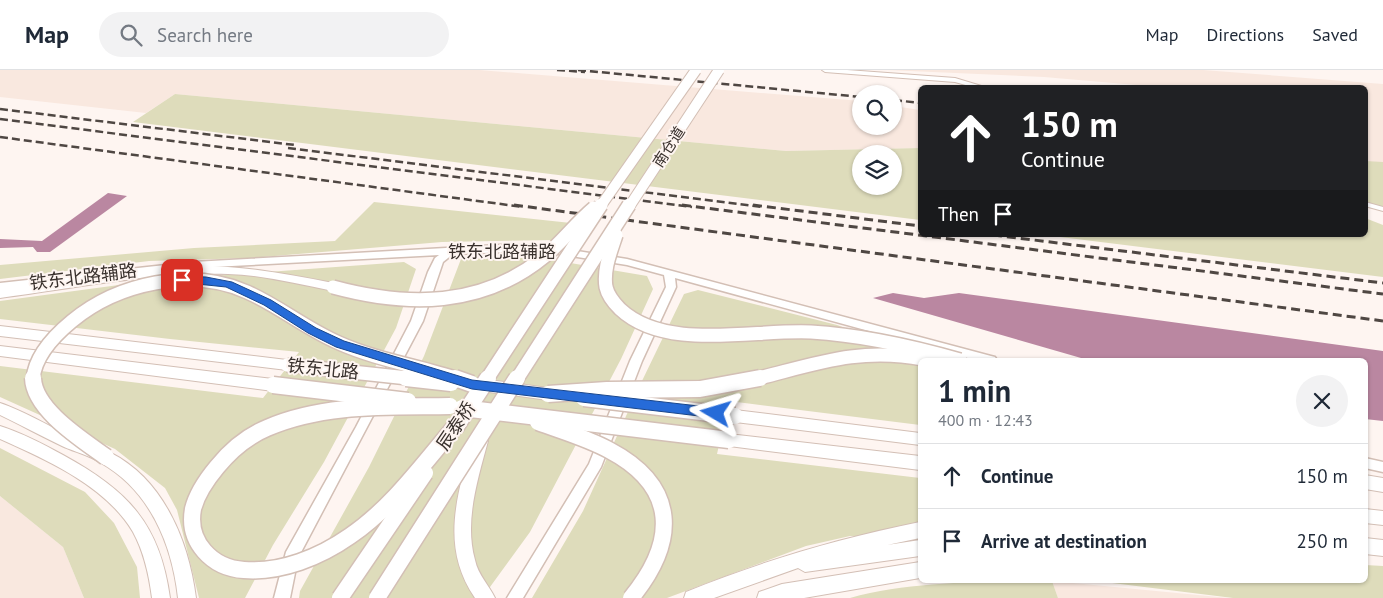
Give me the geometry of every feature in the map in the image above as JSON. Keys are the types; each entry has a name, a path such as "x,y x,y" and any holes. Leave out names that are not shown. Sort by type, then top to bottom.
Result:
{"main road":[{"name":"南仓道","path":"603,202 696,70"},
{"name":"南仓道","path":"618,225 719,70"},
{"path":"0,294 171,273 226,270 277,275 388,299 428,301 458,297 497,285 532,267 559,243 592,209 603,202"},
{"name":"辰泰桥","path":"340,598 584,234 603,202"},
{"path":"618,225 607,270 606,288 618,308 641,324 662,331 687,334 787,332 828,334 895,343 952,358"},
{"name":"辰泰桥","path":"377,598 580,280 618,225"},
{"path":"187,598 186,583 180,558 171,533 146,491 132,477 51,413 34,385 36,368 51,342 79,317 121,294 158,283 194,280 228,284 267,302 312,330 340,344 472,384"},
{"name":"铁东北路","path":"0,331 288,365 472,384 918,439"},
{"name":"铁东北路","path":"0,351 918,464"},
{"path":"548,394 602,390 707,389 752,381 820,363 869,355 894,354 918,359"},
{"path":"450,406 336,411 309,415 266,429 244,441 227,454 202,486 196,503 194,520 198,544 208,556 226,566 255,571 286,567 333,547 351,535 392,498 459,422"},
{"path":"0,409 73,445 106,458"},
{"path":"519,415 608,449 629,461 652,486 664,515 665,537 658,561 651,575 632,598"},
{"path":"0,432 23,442 91,480 124,508 144,537 149,549 157,575 161,598"},
{"path":"481,436 468,488 461,528 462,543 471,572 486,598"},
{"path":"1368,483 1383,486"},
{"path":"1368,490 1383,492"},
{"path":"1368,516 1383,518"},
{"path":"1368,522 1383,522"},
{"path":"693,598 821,552 858,542 918,530"},
{"path":"1368,546 1383,548"},
{"path":"777,568 918,548"},
{"path":"766,598 797,594 918,570"}],"street":[{"path":"825,70 955,80 974,85"},
{"path":"1368,205 1383,209"},
{"name":"铁东北路辅路","path":"0,287 193,264 450,250 540,248 627,262 984,358"},
{"path":"282,598 291,557 360,431 416,321 439,260 450,250"},
{"path":"515,598 594,467 636,361 671,287 669,273"},
{"path":"1368,464 1383,467"}],"shaded area":[{"path":"0,70 479,70 852,100 852,135 902,135 902,107 918,110 918,148 902,148 902,145 852,145 852,150 786,151 175,94 146,113 0,97"},
{"path":"887,70 1203,70 1383,84 1383,208 1368,204 1368,85 1136,85 1044,77"},
{"path":"175,94 786,151 852,150 852,195 902,195 902,148 918,148 918,220 133,122"},
{"path":"1368,161 1383,162 1383,207 1368,203"},
{"path":"108,193 127,196 50,252 37,252 33,247 0,248 0,239 42,241"},
{"path":"374,202 571,223 557,240 442,242 250,258 149,261 0,279 0,265 194,248 335,241"},
{"path":"1368,219 1383,225 1383,277 1060,237 1368,237"},
{"path":"535,257 647,276 653,289 621,359 530,532 482,598 299,598 300,591 369,467 424,356 461,259"},
{"path":"404,262 416,269 396,328 324,462 273,545 245,598 199,598 177,510 165,488 115,449 0,397 0,366 263,398 299,352 0,319 0,301 156,280"},
{"path":"698,290 837,325 928,358 918,358 918,425 729,401 717,454 918,478 918,538 850,536 806,546 667,598 532,598 583,511 684,294"},
{"path":"893,293 924,298 959,293 1383,351 1383,421 1368,419 1368,358 1081,358 873,298"},
{"path":"0,448 85,492 114,523 137,567 140,598 84,598 63,547 0,496"},
{"path":"0,496 63,547 84,598 0,598"},
{"path":"1368,565 1383,566 1383,598 1233,598 1112,583 1368,583"},
{"path":"953,583 1053,583 1058,598 850,598 891,589"},
{"path":"1053,583 1073,583 1229,598 1058,598"}],"railway":[{"path":"557,70 585,72"},
{"path":"578,70 852,96"},
{"path":"902,101 918,103"},
{"path":"0,109 295,145"},
{"path":"0,119 692,207"},
{"path":"0,137 523,207"},
{"path":"288,148 763,207"},
{"path":"514,205 1383,321"},
{"path":"682,205 918,235"},
{"path":"753,205 918,226"},
{"path":"934,237 1383,294"},
{"path":"1009,237 1383,283"}],"route":[{"path":"182,280 206,280 228,284 267,302 324,337 340,344 472,384 716,413"}]}
